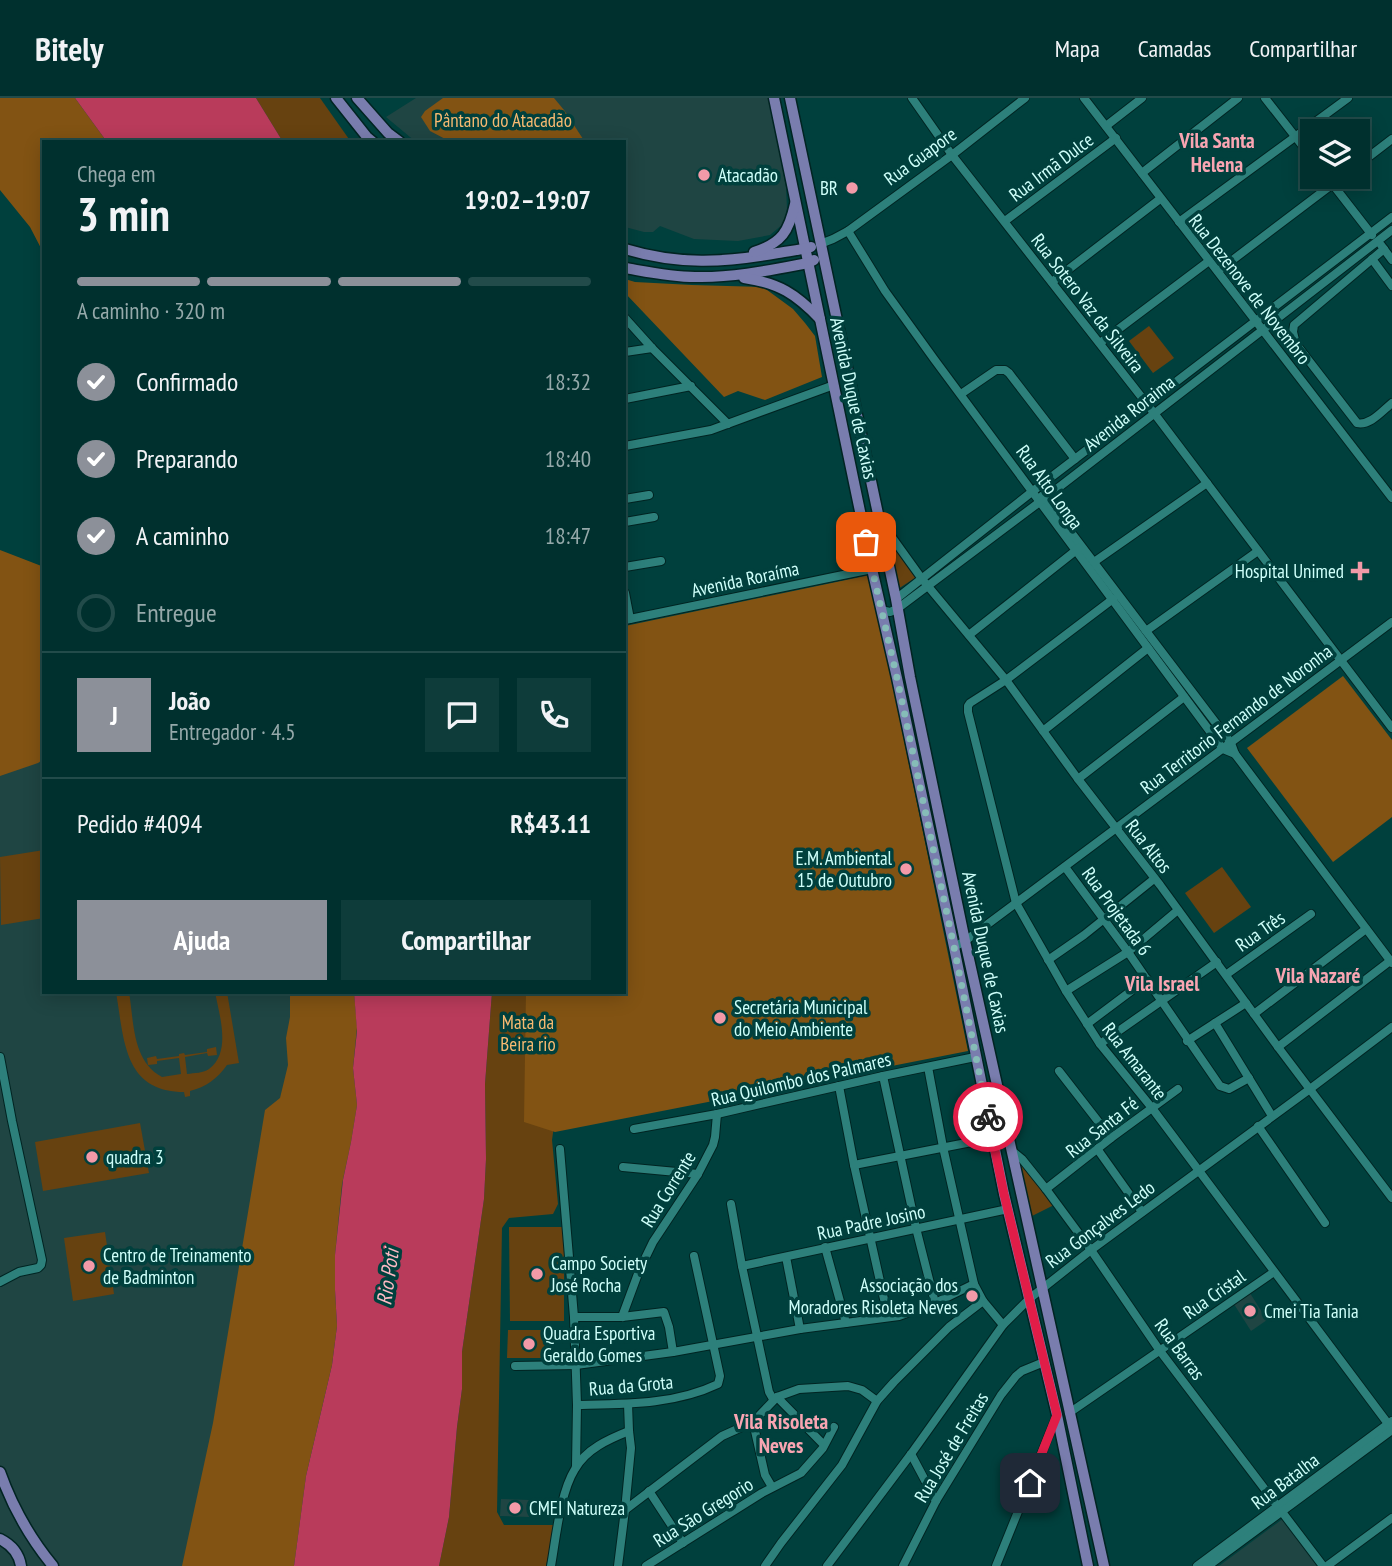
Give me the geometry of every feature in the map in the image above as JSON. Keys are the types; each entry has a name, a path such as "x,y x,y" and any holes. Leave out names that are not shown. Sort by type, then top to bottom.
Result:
{"main road":[{"path":"336,98 371,140"},
{"path":"357,98 397,140"},
{"name":"Avenida Duque de Caxias","path":"774,98 992,1138 1057,1415 1088,1566"},
{"name":"Avenida Duque de Caxias","path":"790,98 965,941 1104,1566"},
{"path":"626,249 664,259 726,261 765,248 781,238 791,222 796,201"},
{"name":"Rua Guapore","path":"726,261 806,249 820,244"},
{"path":"626,268 696,277 758,272 808,263 822,256"},
{"path":"727,275 766,282 781,288 804,302 821,320"},
{"path":"0,1472 27,1530 52,1566"},
{"path":"0,1531 27,1566"},
{"path":"0,1539 14,1549 21,1566"}],"street":[{"name":"Rua Sotero Vaz da Silveira","path":"912,98 952,155 1154,413 1392,728"},
{"name":"Rua Guapore","path":"820,244 848,231 1025,98"},
{"name":"Rua Dezenove de Novembro","path":"1084,98 1392,498"},
{"path":"1106,126 1142,98"},
{"path":"1142,173 1238,98"},
{"path":"1265,98 1300,142"},
{"path":"1179,222 1349,98"},
{"name":"Rua Irmã Dulce","path":"1005,221 1115,138"},
{"path":"1370,155 1392,139"},
{"path":"1217,271 1319,189"},
{"path":"1337,189 1392,260"},
{"path":"1052,282 1160,199"},
{"name":"Avenida Roraima","path":"897,604 1075,458 1392,217"},
{"name":"Avenida Roraima","path":"925,582 1043,499 1392,230"},
{"name":"Rua Alto Longa","path":"848,231 885,291 1033,491"},
{"name":"Rua Guapore","path":"822,256 833,239"},
{"path":"1384,249 1294,325 1293,332 1296,344 1357,423 1368,422 1392,403"},
{"path":"1372,259 1392,286"},
{"path":"1100,343 1209,261"},
{"path":"626,319 728,424"},
{"path":"626,352 652,348"},
{"path":"961,394 996,370 1004,370 1075,458"},
{"path":"626,446 701,432 834,385"},
{"path":"626,399 691,386"},
{"path":"1094,562 1207,483"},
{"path":"1033,491 1043,499"},
{"path":"626,499 649,495"},
{"name":"Rua Alto Longa","path":"1043,499 1223,749"},
{"path":"626,522 654,517"},
{"name":"Rua Altos","path":"877,517 925,582 1006,680 1392,1198"},
{"path":"969,635 1079,548"},
{"name":"Rua Alto Longa","path":"1079,548 1094,562 1231,743 1235,754 1391,962"},
{"path":"1146,631 1258,551"},
{"path":"626,568 661,561"},
{"name":"Avenida Roraíma","path":"627,620 872,569"},
{"name":"Rua Amarante","path":"1113,599 968,706 1016,903 1100,1044 1152,1108 1391,1426"},
{"path":"881,610 890,612 897,604"},
{"name":"Rua Territorio Fernando de Noronha","path":"954,947 1392,622"},
{"path":"1043,731 1148,648"},
{"path":"1078,779 1184,697"},
{"path":"1223,749 1235,754"},
{"name":"Rua Projetada 6","path":"1065,867 1162,1000 1187,1041 1220,1086 1228,1089 1249,1078"},
{"path":"1048,960 1105,920 1154,879"},
{"path":"1066,991 1128,952 1178,910"},
{"name":"Rua Três","path":"1227,974 1311,914"},
{"path":"1254,1014 1366,929"},
{"path":"1100,1044 1217,962"},
{"path":"1278,1047 1391,962"},
{"path":"1087,1024 1147,979"},
{"path":"1187,1041 1246,1003"},
{"path":"1214,1023 1272,1116"},
{"name":"Rua Gonçalves Ledo","path":"827,1566 1003,1325 1029,1299 1392,1027"},
{"path":"0,1057 42,1260 38,1268 19,1272 0,1282"},
{"name":"Rua Quilombo dos Palmares","path":"634,1129 717,1114 975,1057"},
{"path":"928,1067 974,1284 983,1301 1003,1325"},
{"path":"1059,1071 1111,1138"},
{"path":"883,1076 935,1303"},
{"path":"839,1086 888,1317"},
{"name":"Rua Santa Fé","path":"1046,1189 1178,1089"},
{"name":"Rua Corrente","path":"622,1317 644,1259 698,1174 713,1145 717,1114"},
{"path":"1258,1126 1325,1223"},
{"path":"854,1165 992,1138"},
{"path":"551,1566 567,1488 576,1466 574,1317 560,1149"},
{"path":"1098,1150 1142,1212"},
{"name":"Rua Barras","path":"1012,1152 1022,1159 1046,1189 1160,1350 1325,1566"},
{"path":"623,1167 698,1174"},
{"path":"732,1204 742,1266 769,1392 824,1445"},
{"name":"Rua Padre Josino","path":"742,1266 1008,1209"},
{"path":"825,1247 846,1323"},
{"path":"694,1256 714,1344"},
{"path":"786,1257 800,1329"},
{"name":"Rua Cristal","path":"1069,1413 1274,1272"},
{"path":"515,1366 576,1364 673,1352 800,1329 909,1314 974,1284"},
{"path":"765,1566 842,1465 877,1401 943,1332 983,1301"},
{"path":"574,1317 622,1317 664,1312 673,1352"},
{"name":"Rua da Grota","path":"577,1405 666,1401 715,1386 720,1382 720,1376 714,1344"},
{"name":"Rua José de Freitas","path":"903,1566 936,1501 1000,1395 1022,1371 1044,1362"},
{"path":"625,1510 722,1436 753,1422 775,1398 799,1389 848,1386 862,1390 877,1401"},
{"path":"618,1566 631,1459 628,1404"},
{"path":"996,1566 1057,1415"},
{"path":"753,1422 765,1475 772,1487"},
{"name":"Rua Batalha","path":"1197,1566 1391,1426"},
{"name":"Rua São Gregorio","path":"646,1566 772,1487 801,1473 817,1456 834,1427"},
{"path":"576,1466 593,1449 629,1431"},
{"path":"911,1454 936,1501"},
{"path":"649,1491 683,1543"},
{"name":"Rua Batalha","path":"1208,1566 1280,1508"},
{"path":"1325,1566 1392,1518"}],"shaded area":[{"name":"Atacadão","path":"416,98 769,98 786,187 787,209 783,224 770,235 738,241 694,239 660,226 653,232 644,232 626,227 626,140 414,140 386,117"},
{"path":"0,565 42,583 42,994 354,994 357,1031 353,1068 357,1105 294,1566 0,1566"},
{"name":"Cmei Tia Tania","path":"1248,1290 1267,1320 1251,1331 1232,1301"},
{"name":"CMEI Natureza","path":"501,1499 530,1500 529,1517 500,1516"},
{"path":"1284,1518 1319,1566 1219,1566"}],"green space":[{"path":"0,98 75,98 106,140 42,140 42,250 30,227 0,190"},
{"path":"256,98 320,98 350,140 282,140"},
{"name":"Pântano do Atacadão","path":"443,98 554,98 584,140 447,140 430,131 421,117"},
{"path":"626,279 635,282 763,287 793,309 815,336 822,377 765,400 738,391 724,397 626,294"},
{"path":"1149,326 1174,358 1153,373 1129,341"},
{"path":"885,535 918,576 898,589"},
{"path":"0,550 42,566 42,760 0,776"},
{"path":"870,575 968,1051 555,1132 524,1122 526,994 626,994 626,626"},
{"path":"1343,676 1392,740 1392,817 1333,862 1247,748"},
{"path":"42,850 42,918 1,925 0,857"},
{"path":"1222,867 1251,907 1214,933 1185,893"},
{"path":"116,994 129,994 136,1040 148,1065 147,1058 207,1052 207,1049 216,1047 217,1055 208,1056 207,1053 185,1057 187,1074 199,1073 216,1062 220,1053 222,1032 215,994 227,994 239,1063 227,1065 211,1082 190,1091 190,1096 185,1097 184,1092 164,1090 149,1083 138,1072 130,1059 121,1027","holes":["179,1058 181,1074 162,1077 148,1065 157,1064 157,1061"]},
{"path":"290,994 354,994 357,1027 353,1068 357,1105 342,1184 335,1255 337,1326 332,1365 306,1476 294,1566 182,1566 213,1423 265,1110 280,1098 288,1065 286,1038"},
{"name":"Mata da Beira rio","path":"492,994 573,994 552,1140 558,1204 553,1214 509,1218 502,1228 497,1512 504,1525 555,1525 546,1566 439,1566 449,1517 462,1389 462,1352 484,1199 485,1084"},
{"path":"140,1123 149,1173 43,1191 35,1142"},
{"path":"1018,1158 1054,1205 1030,1217"},
{"name":"Campo Society José Rocha","path":"509,1227 564,1227 564,1321 510,1321"},
{"name":"Centro de Treinamento de Badminton","path":"105,1232 114,1294 73,1301 64,1238"},
{"name":"Quadra Esportiva Geraldo Gomes","path":"508,1330 550,1330 550,1358 507,1358"}],"water":[{"path":"75,98 256,98 282,140 106,140"},
{"name":"Rio Poti","path":"354,994 492,994 485,1084 484,1199 462,1352 462,1389 449,1517 439,1566 294,1566 306,1476 332,1365 337,1326 335,1255 343,1180 357,1105 353,1068 357,1031"}],"way so far":[{"path":"866,542 988,1117"}],"place":[{"name":"Atacadão","path":"704,175"},
{"name":"BR","path":"852,188"},
{"name":"Hospital Unimed","path":"1360,571"},
{"name":"E.M. Ambiental 15 de Outubro","path":"906,869"},
{"name":"Secretária Municipal do Meio Ambiente","path":"720,1018"},
{"name":"quadra 3","path":"92,1157"},
{"name":"Centro de Treinamento de Badminton","path":"89,1266"},
{"name":"Campo Society José Rocha","path":"537,1274"},
{"name":"Associação dos Moradores Risoleta Neves","path":"972,1296"},
{"name":"Cmei Tia Tania","path":"1250,1311"},
{"name":"Quadra Esportiva Geraldo Gomes","path":"529,1344"},
{"name":"CMEI Natureza","path":"515,1508"}],"district":[{"name":"Vila Santa Helena","path":"1217,153"},
{"name":"Vila Nazaré","path":"1318,976"},
{"name":"Vila Israel","path":"1162,984"},
{"name":"Vila Risoleta Neves","path":"781,1434"}],"route":[{"path":"988,1117 1057,1415 1030,1483"}]}
